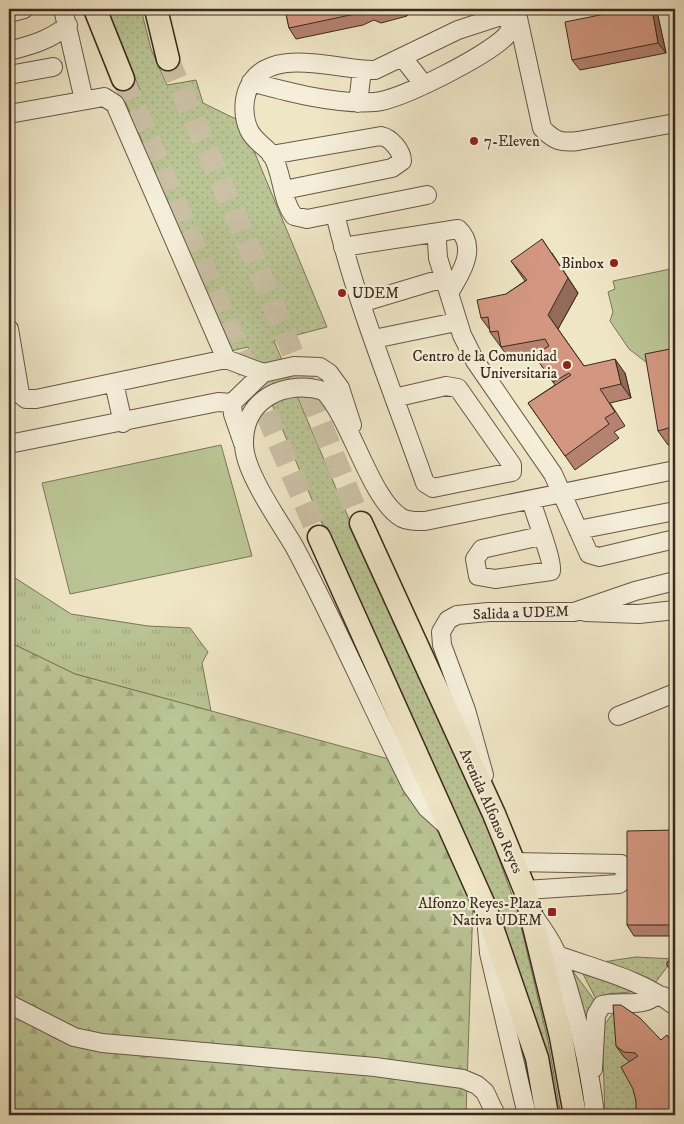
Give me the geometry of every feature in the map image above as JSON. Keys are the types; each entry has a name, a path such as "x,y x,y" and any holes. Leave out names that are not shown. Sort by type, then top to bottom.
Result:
{"main road":[{"path":"95,9 123,79"},
{"path":"156,9 168,59"},
{"name":"Avenida Alfonso Reyes","path":"361,523 494,814 525,890 532,912 561,1037 575,1115"},
{"path":"319,537 485,908 537,1058 547,1115"}],"street":[{"path":"9,13 24,9"},
{"path":"427,196 307,219 294,216 271,155 256,141 249,129 244,111 246,95 251,82 256,75 273,66 302,62 362,70 376,70 458,30 516,10"},
{"path":"251,82 358,103 390,99 424,85 464,64 507,35 516,10"},
{"path":"516,10 542,128 552,139 563,143 675,123"},
{"path":"9,51 53,37 66,17"},
{"path":"66,17 84,100"},
{"path":"402,58 424,85"},
{"path":"9,75 53,67"},
{"path":"358,103 362,70"},
{"path":"9,114 104,97 115,104 226,359"},
{"path":"271,155 381,136 392,142 402,156 402,161 392,168 284,190"},
{"path":"335,214 343,247 361,303 394,398 428,487 446,486 512,472 512,464 458,388 446,386 394,398"},
{"path":"343,247 458,229 466,236 468,242 465,263 446,285 361,303"},
{"path":"439,232 437,251 456,322 475,361 553,474 564,494 584,549 592,557 599,557 675,539"},
{"path":"374,339 456,322"},
{"path":"9,329 22,397 36,399 226,359 263,372 307,366 320,367 329,373 340,388 352,421 352,438"},
{"path":"9,444 123,423 218,402 232,403 263,372"},
{"path":"114,383 123,423"},
{"path":"244,445 248,422 265,397 273,393 308,386 324,391 352,438 381,495 402,518 413,521 425,521 564,494 675,470"},
{"path":"232,403 233,414 262,494 293,545 411,786 427,808 449,827"},
{"path":"531,500 541,536"},
{"path":"578,530 675,511"},
{"name":"Salida a UDEM","path":"494,814 468,718 442,645 441,632 444,624 457,615 497,612 574,612 635,591 675,581"},
{"path":"574,612 639,614 675,610"},
{"path":"618,716 675,692"},
{"path":"514,862 621,864 625,869 624,880 619,884 525,890"},
{"path":"485,908 488,953 527,1115"},
{"path":"532,912 557,955 574,1011 592,1092 595,1115"},
{"path":"557,955 595,970 631,980 669,1001"},
{"path":"592,1092 596,1014 602,1005 614,1002 642,1003 653,997 669,1001"},
{"path":"9,1004 74,1037 102,1043 375,1067 463,1079 477,1084 485,1092 496,1115"}],"green space":[{"path":"106,9 141,9 151,49 167,85 196,80 203,103 242,122 327,327 274,341 365,557 490,834 517,909 548,1041 561,1115 556,1115 540,1041 512,949 352,595 248,347 231,351 122,94 140,90"},
{"path":"675,268 675,364 655,369 629,349 610,321 613,312 608,292 615,289 613,281"},
{"path":"221,445 252,556 70,594 42,483"},
{"path":"9,574 71,614 148,626 190,628 208,652 202,663 211,711 75,674 9,642"},
{"path":"9,642 75,674 477,783 466,1115 9,1115"},
{"path":"636,957 673,959 655,983 627,970 596,963"},
{"path":"572,970 595,1001 589,1046"},
{"path":"583,974 624,982 640,991 609,994 596,999"},
{"path":"619,1010 644,1115 605,1115 602,1028 613,1013"}],"building":[{"path":"285,9 366,9 355,14 289,28"},
{"path":"366,9 386,9 374,12"},
{"path":"630,9 652,9 658,43 572,60 565,22"},
{"name":"Centro de la Comunidad Universitaria","path":"542,239 568,278 548,315 584,366 615,359 621,384 600,389 615,412 605,418 609,424 565,456 528,403 571,375 569,373 553,382 534,355 549,346 545,339 501,347 498,331 490,332 488,317 481,318 477,300 506,294 527,280 511,261"},
{"path":"675,348 675,426 658,431 645,354"},
{"path":"675,830 675,925 627,925 627,831"},
{"path":"675,953 675,978 672,976 672,970 667,966 667,962 671,960 670,955"},
{"path":"613,1005 621,1005 640,1018 661,1040 667,1035 675,1047 675,1115 636,1115 636,1101 633,1089 621,1067 638,1056 635,1053 624,1052 616,1046"}],"tunnel":[{"path":"168,59 266,287 361,523"},
{"path":"123,79 319,537"}],"place":[{"name":"7-Eleven","path":"474,141"},
{"name":"Binbox","path":"614,263"},
{"name":"UDEM","path":"342,293"},
{"name":"Centro de la Comunidad Universitaria","path":"567,365"},
{"name":"Alfonzo Reyes-Plaza Nativa UDEM","path":"552,912"}]}
